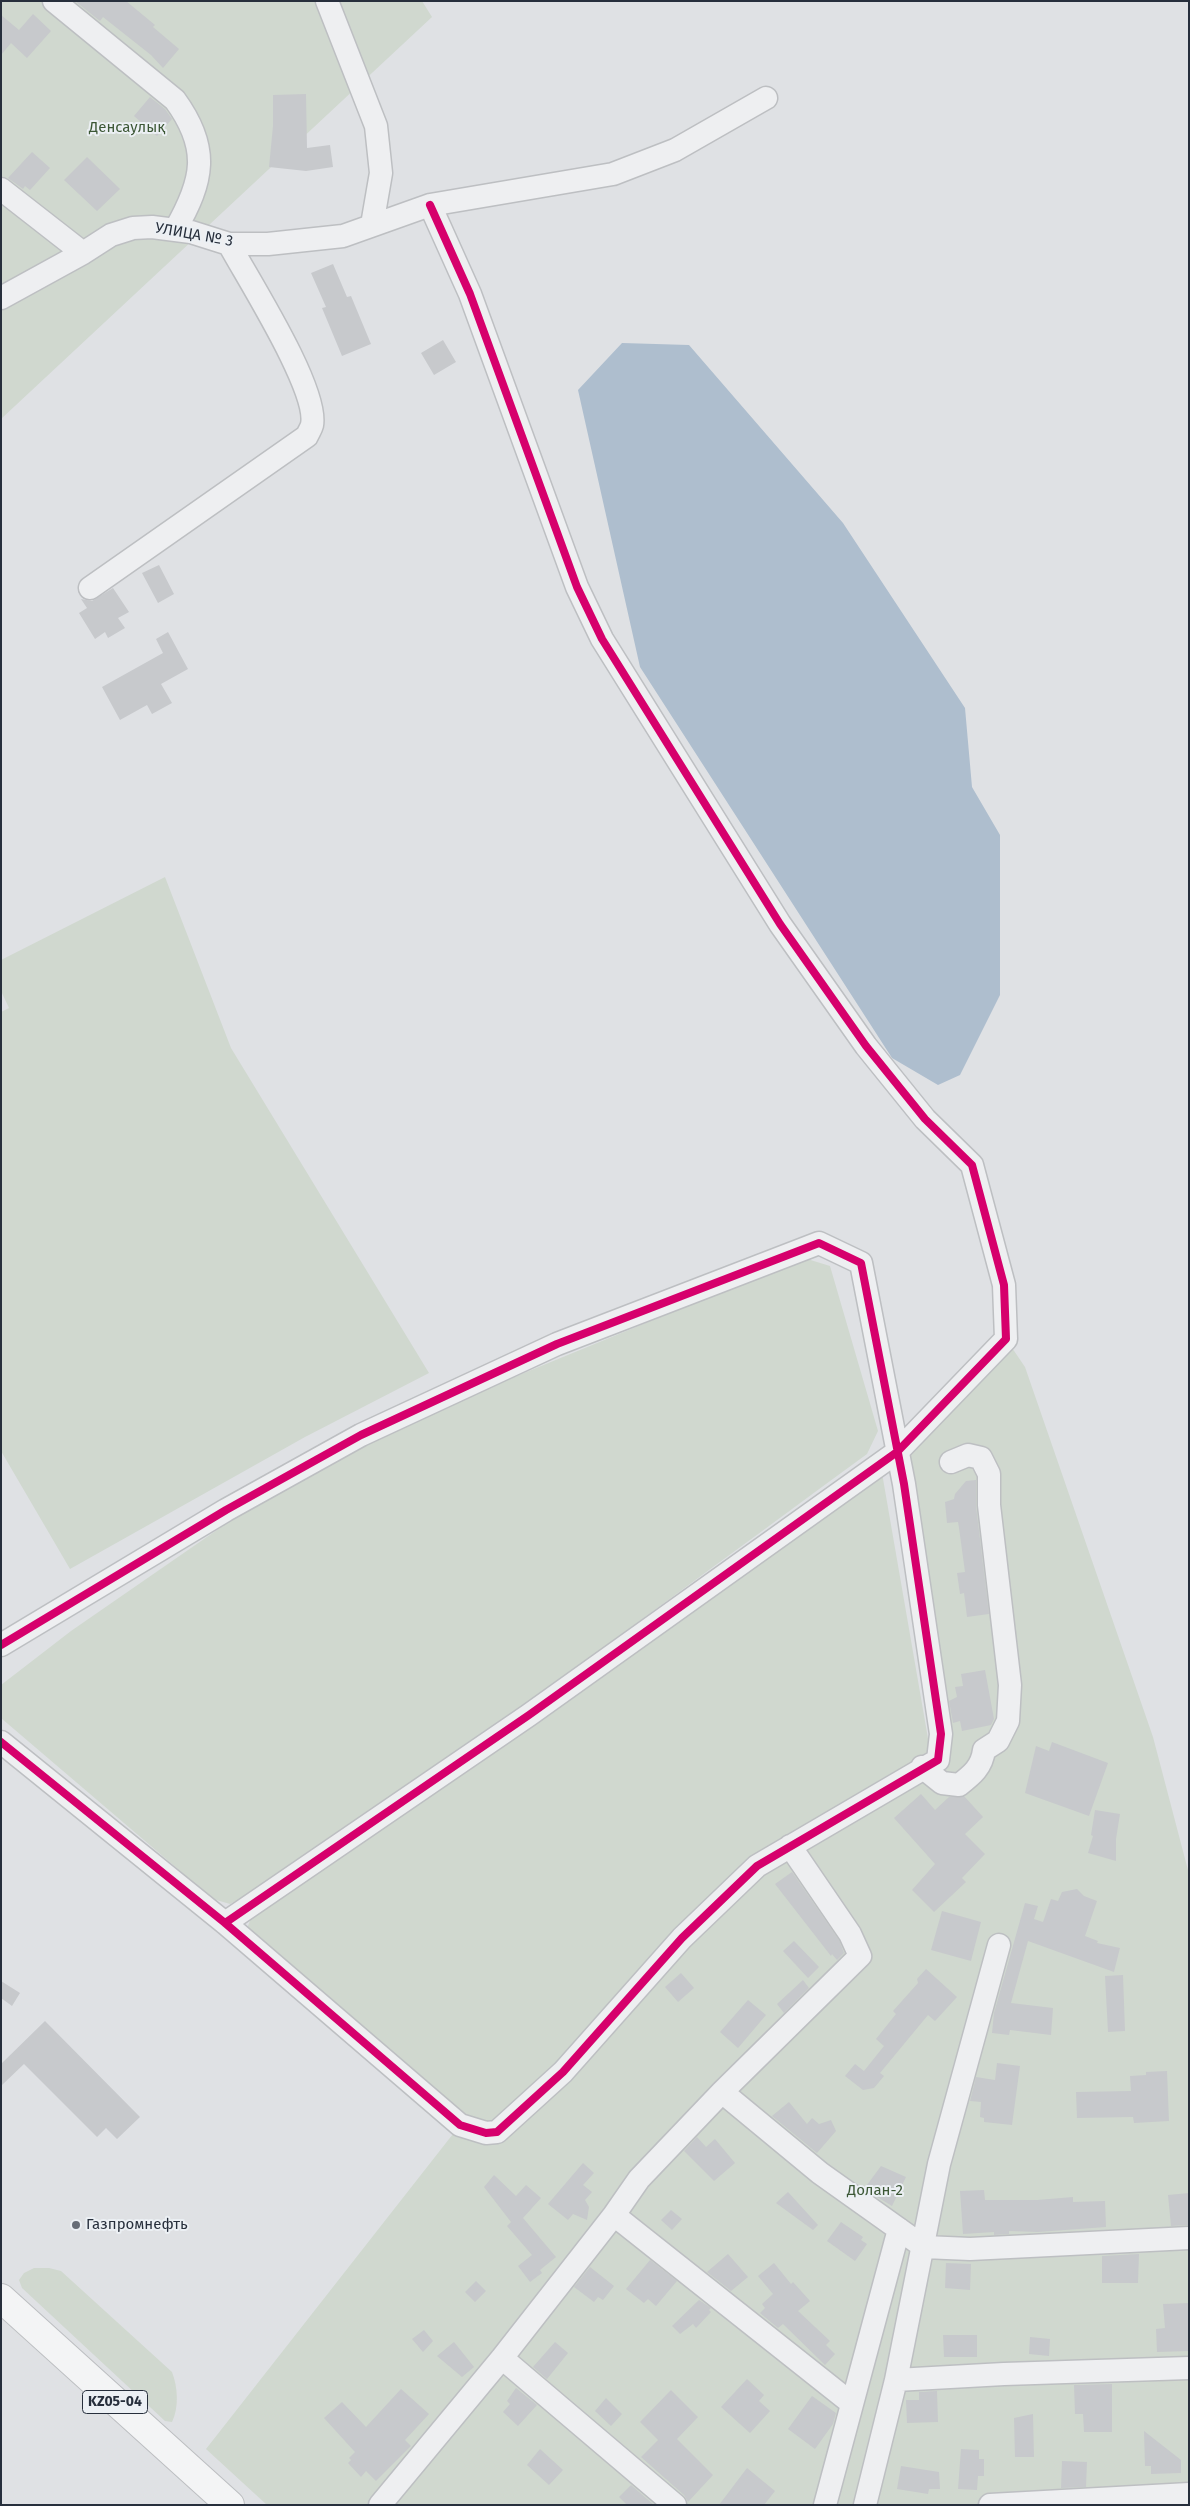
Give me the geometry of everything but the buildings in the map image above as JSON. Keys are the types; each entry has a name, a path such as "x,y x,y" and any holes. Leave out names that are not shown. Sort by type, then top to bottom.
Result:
{"main road":[{"name":"KZ05-04","path":"1,2298 230,2505"}],"street":[{"path":"54,1 174,100 190,121 198,139 199,166 189,204 176,230"},
{"path":"327,1 376,126 381,173 372,225"},
{"name":"УЛИЦА № 3","path":"1,298 83,254 110,235 133,228 152,227 191,232 229,244 320,240 343,236 430,205 613,174 675,150 766,98"},
{"path":"1,189 83,254"},
{"path":"225,1923 529,1715 897,1452 1006,1339 1004,1285 972,1165 925,1119 866,1046 780,924 602,639 577,587 470,294 430,205"},
{"path":"90,588 307,436 312,425 307,393 290,354 229,244"},
{"path":"1,1645 226,1510 361,1435 557,1344 819,1243 861,1263 905,1493 941,1734 938,1760 922,1767 757,1866 682,1938 563,2072 497,2132 486,2133 460,2125 225,1923 1,1742"},
{"path":"922,1767 942,1783 959,1785 976,1772 983,1758 984,1750 998,1741 1008,1721 1010,1685 989,1505 989,1474 981,1458 968,1455 951,1462"},
{"path":"380,2505 502,2358 614,2215 639,2179 722,2092 860,1956 850,1934 790,1846"},
{"path":"865,2505 896,2380 939,2164 999,1945"},
{"path":"722,2092 820,2173 924,2247 940,2250 970,2249 1189,2238"},
{"path":"614,2215 851,2404"},
{"path":"825,2505 899,2229"},
{"path":"502,2358 675,2505"},
{"path":"896,2380 1004,2374 1189,2368"},
{"path":"990,2505 1189,2494"}],"green space":[{"name":"Денсаулық","path":"1,1 422,1 432,17 1,419"},
{"path":"165,877 231,1048 429,1373 305,1437 70,1569 1,1451 1,1012 9,1008 1,991 1,960"},
{"path":"804,1258 830,1266 878,1431 867,1454 379,1810 321,1851 261,1888 230,1904 213,1899 1,1718 1,1685 71,1631 256,1503 395,1426"},
{"name":"Долан-2","path":"1006,1339 1025,1367 1153,1737 1189,1874 1189,2505 267,2505 206,2449 460,2125 486,2133 757,1866 938,1760 897,1452"},
{"path":"882,1473 930,1750 923,1762 754,1864 499,2126 464,2120 245,1934 252,1915"},
{"path":"34,2268 49,2268 61,2271 172,2372 176,2384 177,2397 176,2410 172,2422 165,2421 22,2288 19,2280 24,2273"}],"water":[{"path":"622,343 689,345 843,523 965,708 972,787 1000,835 1000,995 960,1075 938,1085 892,1058 640,667 578,390"}],"cycle path":[{"path":"225,1923 529,1715 897,1452 1006,1339 1004,1285 972,1165 925,1119 866,1046 780,924 602,639 577,587 470,294 430,205"},
{"path":"1,1645 226,1510 361,1435 557,1344 819,1243 861,1263 904,1484 941,1734 938,1760 757,1866 682,1938 563,2072 497,2132 486,2133 460,2125 225,1923 1,1742"}],"place":[{"name":"Газпромнефть","path":"76,2225"}]}
